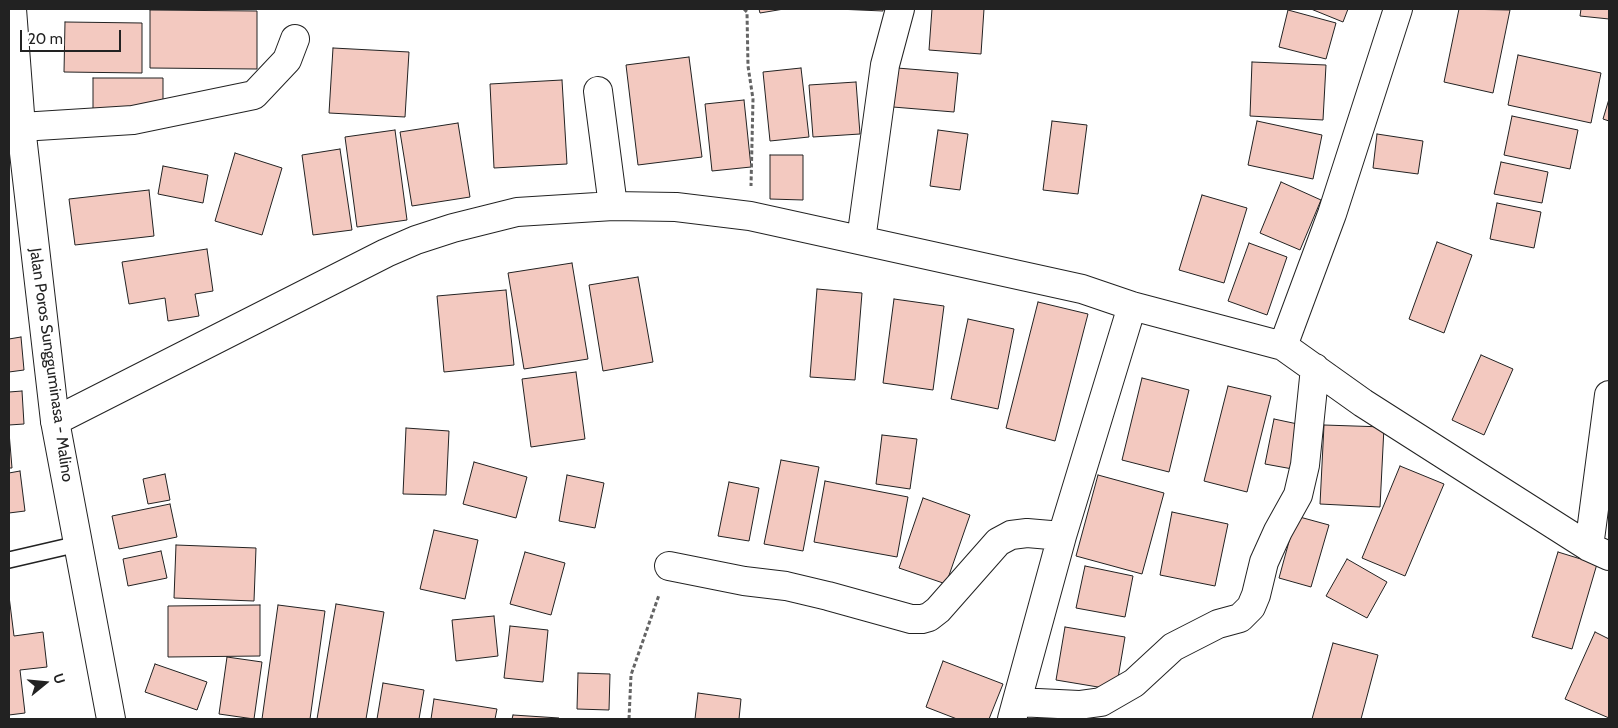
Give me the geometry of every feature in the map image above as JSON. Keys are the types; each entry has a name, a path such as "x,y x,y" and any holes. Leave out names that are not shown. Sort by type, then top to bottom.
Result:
{"street":[{"name":"Jalan Poros Sungguminasa - Malino","path":"12,9 21,127 55,421 111,719"},
{"path":"861,240 885,65 900,9"},
{"path":"1283,346 1332,214 1398,9"},
{"path":"21,127 133,120 254,96 287,60 295,38"},
{"path":"598,91 613,206"},
{"path":"55,421 386,253 416,240 453,228 517,212 613,206 676,207 750,216 1082,289 1132,306 1283,346 1363,403 1599,552 1609,395"},
{"path":"1132,306 1062,536 1014,711 1101,702 1134,683 1173,647 1218,624 1240,618 1246,613 1256,595 1264,562 1274,538 1298,495 1305,465 1315,368"},
{"path":"669,566 744,581 786,586 911,619 922,619 929,617 938,610 998,542 1011,535 1027,533 1062,536"}],"lane":[{"path":"9,560 78,544"}],"path":[{"path":"744,9 747,12 748,66 753,99 750,216"},
{"path":"629,719 631,675 669,566"}],"building":[{"path":"759,9 784,9 760,13"},
{"path":"836,9 883,9 883,11"},
{"path":"932,9 984,9 981,54 929,50"},
{"path":"1311,9 1348,9 1343,22"},
{"path":"1459,9 1510,10 1493,93 1444,82"},
{"path":"1581,9 1609,9 1609,19 1580,16"},
{"path":"150,10 257,11 257,69 150,68"},
{"path":"1288,10 1336,23 1326,59 1279,47"},
{"path":"65,22 142,23 142,73 64,72"},
{"path":"333,48 409,52 405,117 329,113"},
{"path":"1518,55 1601,73 1591,123 1508,105"},
{"path":"689,57 702,157 638,165 626,65"},
{"path":"1252,62 1326,65 1323,120 1250,116"},
{"path":"801,68 809,137 770,141 763,72"},
{"path":"897,68 958,73 954,112 893,107"},
{"path":"93,78 163,78 163,116 93,116"},
{"path":"562,80 567,164 494,168 490,84"},
{"path":"856,82 860,134 813,137 809,85"},
{"path":"1609,99 1609,121 1603,119"},
{"path":"744,100 751,167 712,171 705,104"},
{"path":"1512,116 1578,130 1570,169 1504,155"},
{"path":"1052,121 1087,125 1078,194 1043,190"},
{"path":"1257,121 1322,135 1313,179 1248,165"},
{"path":"458,123 470,197 412,206 400,132"},
{"path":"395,130 407,220 357,227 345,137"},
{"path":"938,130 968,134 960,190 930,186"},
{"path":"1377,134 1423,141 1418,174 1373,168"},
{"path":"340,149 352,230 313,235 302,155"},
{"path":"235,153 282,168 262,235 215,221"},
{"path":"770,155 803,155 803,200 770,199"},
{"path":"1501,162 1548,172 1542,203 1494,194"},
{"path":"163,166 208,175 203,203 158,194"},
{"path":"1281,182 1321,200 1300,250 1260,233"},
{"path":"149,190 154,236 75,245 69,199"},
{"path":"1202,195 1247,208 1224,283 1179,270"},
{"path":"1497,203 1541,212 1534,248 1490,239"},
{"path":"1437,242 1472,255 1444,333 1409,319"},
{"path":"1249,243 1287,257 1267,315 1228,301"},
{"path":"207,249 213,291 195,294 199,316 168,321 165,298 129,304 122,262"},
{"path":"572,263 588,359 524,369 508,273"},
{"path":"638,277 653,362 603,371 589,285"},
{"path":"817,289 862,293 855,380 810,377"},
{"path":"506,290 514,365 444,372 437,296"},
{"path":"894,299 944,306 933,390 883,383"},
{"path":"1038,302 1088,314 1055,441 1006,428"},
{"path":"968,319 1014,329 998,409 951,399"},
{"path":"21,337 24,370 9,372 9,339"},
{"path":"1481,355 1513,369 1484,435 1452,420"},
{"path":"576,372 585,439 531,447 522,379"},
{"path":"1142,378 1189,390 1169,472 1122,460"},
{"path":"1228,386 1271,396 1247,492 1204,481"},
{"path":"22,391 24,424 9,425 9,392"},
{"path":"1274,419 1307,426 1298,470 1265,464"},
{"path":"1324,425 1384,427 1380,507 1320,504"},
{"path":"406,428 449,431 446,495 403,494"},
{"path":"9,432 12,468 9,468"},
{"path":"882,435 917,439 910,489 876,484"},
{"path":"781,460 819,467 803,551 764,544"},
{"path":"474,462 527,477 516,518 463,504"},
{"path":"1400,466 1444,484 1405,576 1362,558"},
{"path":"20,471 25,511 9,513 9,473"},
{"path":"165,474 170,500 148,504 143,479"},
{"path":"567,475 604,483 595,528 559,521"},
{"path":"1098,475 1164,493 1142,574 1076,556"},
{"path":"825,481 908,497 897,557 814,542"},
{"path":"729,482 759,488 749,541 718,536"},
{"path":"923,498 970,515 946,584 899,568"},
{"path":"170,504 177,537 119,549 112,516"},
{"path":"1172,512 1228,524 1215,586 1160,575"},
{"path":"1296,516 1329,525 1311,587 1279,578"},
{"path":"434,530 478,540 465,599 420,589"},
{"path":"176,545 256,548 254,601 174,598"},
{"path":"161,551 167,578 128,586 123,559"},
{"path":"525,552 565,563 551,615 510,604"},
{"path":"1558,552 1597,564 1572,649 1532,637"},
{"path":"1347,559 1387,582 1367,618 1326,596"},
{"path":"1085,566 1133,576 1125,617 1076,608"},
{"path":"9,596 14,636 43,632 47,667 20,670 25,713 9,715"},
{"path":"336,604 384,612 366,719 317,719"},
{"path":"260,605 260,656 168,657 168,606"},
{"path":"278,605 325,611 310,719 262,719"},
{"path":"494,616 498,656 456,661 452,620"},
{"path":"510,626 548,630 543,682 504,678"},
{"path":"1065,627 1125,637 1116,690 1056,680"},
{"path":"1595,632 1609,639 1609,718 1565,699"},
{"path":"1333,643 1378,655 1361,719 1312,719"},
{"path":"227,657 262,662 254,719 219,714"},
{"path":"943,661 1003,684 989,719 957,719 926,707"},
{"path":"155,664 207,682 197,710 145,692"},
{"path":"578,673 610,674 609,710 577,709"},
{"path":"383,683 424,690 419,719 377,719"},
{"path":"698,693 741,699 739,719 695,719"},
{"path":"434,699 497,709 495,719 431,719"},
{"path":"513,715 559,718 559,719 512,719"}]}
